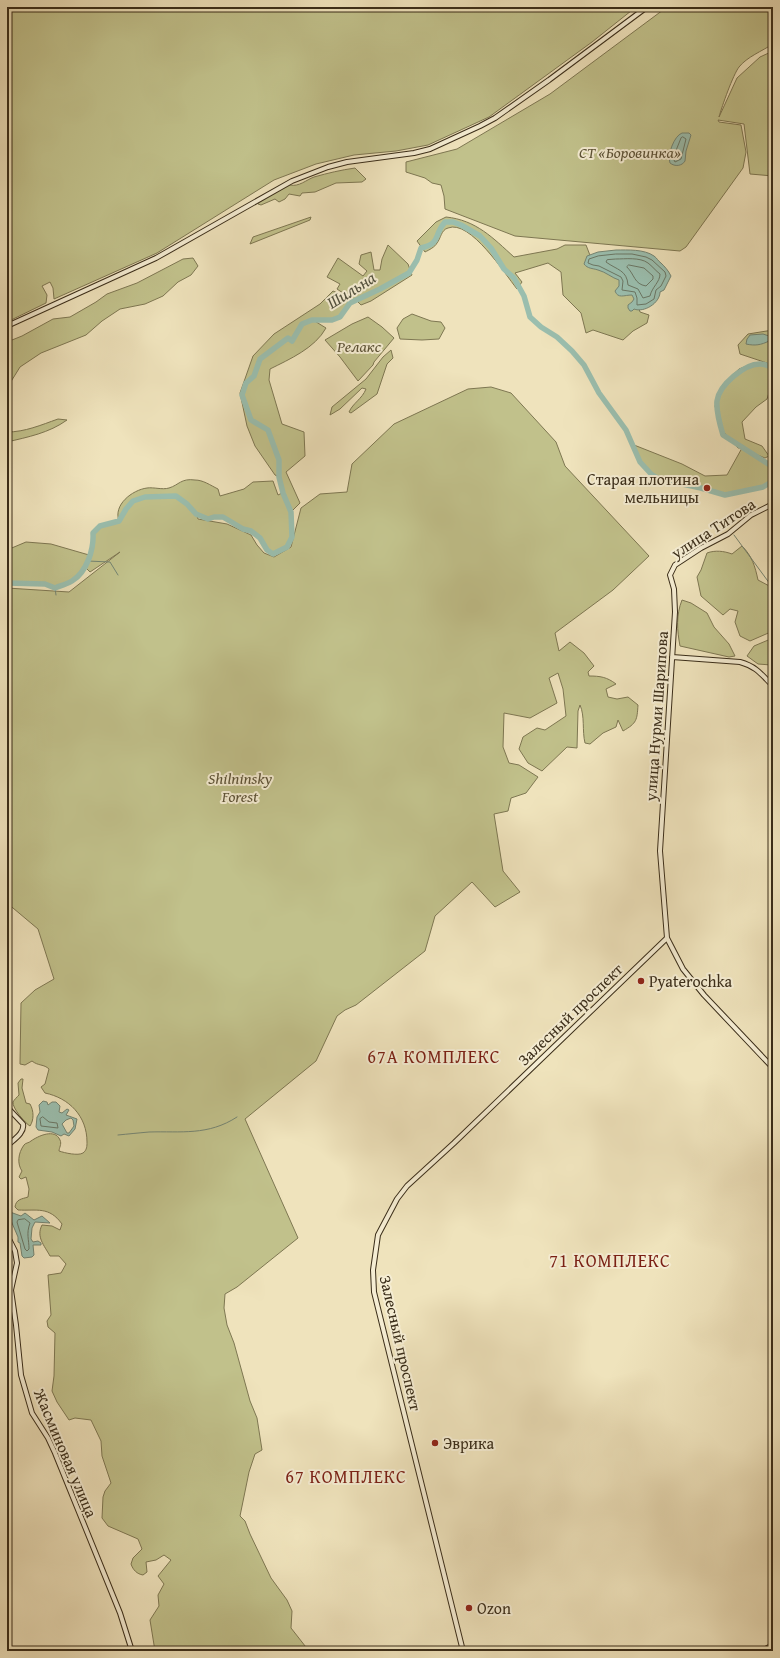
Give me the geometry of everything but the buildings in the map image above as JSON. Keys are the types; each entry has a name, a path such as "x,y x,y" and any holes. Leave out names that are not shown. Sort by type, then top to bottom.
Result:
{"street":[{"path":"7,326 156,258 292,181 328,167 347,162 414,153 430,149 480,126 495,118 549,80 647,7"},
{"name":"улица Титова","path":"670,575 671,570 681,560 728,534 752,515 773,504"},
{"name":"улица Нурми Шарипова","path":"666,938 660,858 675,598 670,575"},
{"path":"672,657 740,662 750,665 760,671 773,686"},
{"path":"666,938 683,968 704,995 773,1068"},
{"name":"Залесный проспект","path":"463,1651 376,1298 373,1270 377,1239 389,1212 407,1186 666,938"},
{"path":"7,1107 24,1126 22,1131 7,1146"},
{"name":"Жасминовая улица","path":"7,1235 15,1251 17,1263 11,1290 21,1375 27,1398 32,1413 48,1438 55,1453 120,1613 132,1651"},
{"path":"762,1651 773,1645"}],"green space":[{"path":"7,7 636,7 592,42 489,117 428,145 396,151 354,155 316,164 274,180 157,253 54,299 53,288 50,282 42,286 47,295 46,303 7,322"},
{"name":"СТ «Боровинка»","path":"667,7 773,7 773,44 750,57 739,67 725,98 719,117 737,78 760,57 773,51 773,176 750,174 744,124 718,120 719,122 741,125 746,152 743,168 686,247 680,251 515,236 445,209 441,185 432,183 425,178 406,172 406,162 457,149 550,94"},
{"path":"355,168 366,179 362,182 336,183 315,192 302,193 300,196 289,194 285,199 279,202 275,199 261,205 258,204 259,200 290,185 299,184 324,174"},
{"path":"311,217 310,220 250,244 253,237"},
{"path":"446,217 457,219 475,226 491,237 514,257 557,249 565,245 586,245 593,263 610,272 628,287 633,294 640,312 649,315 647,323 633,331 623,340 593,330 586,333 581,313 563,295 561,272 548,263 515,273 522,282 517,289 496,261 476,239 457,227 448,228 442,232 436,244 425,252 417,241 436,222"},
{"name":"Shilninsky Forest","path":"388,245 408,264 412,275 371,301 361,305 357,301 353,303 347,307 339,318 329,320 313,320 326,328 321,335 309,347 270,369 269,380 282,424 304,432 305,456 286,472 300,503 291,512 292,537 287,547 273,554 267,550 260,538 251,531 243,529 223,517 208,519 196,514 198,519 227,524 251,535 264,553 274,557 291,547 301,508 320,494 347,492 352,464 394,424 468,389 491,387 511,393 556,442 565,466 649,556 613,590 555,633 559,651 570,642 584,653 594,666 588,672 589,676 603,677 616,684 606,689 608,697 617,699 628,697 638,705 637,714 634,723 628,728 623,731 618,720 616,727 603,733 590,744 585,743 582,709 580,705 578,711 577,748 567,747 542,771 528,763 519,749 523,737 537,728 545,730 566,716 563,689 558,673 549,678 557,703 530,718 504,713 503,747 509,763 519,765 538,777 526,793 511,798 508,811 494,814 503,871 520,892 495,907 472,882 435,916 425,951 356,1005 337,1016 316,1061 245,1119 298,1238 237,1287 225,1294 224,1308 227,1325 234,1343 250,1401 257,1418 262,1450 255,1454 249,1472 240,1516 245,1521 271,1578 287,1600 292,1611 291,1628 309,1651 155,1651 150,1620 159,1606 158,1595 164,1584 158,1576 171,1560 164,1555 156,1560 146,1562 147,1572 143,1575 137,1573 131,1564 133,1558 142,1549 138,1539 108,1526 102,1518 103,1497 105,1491 111,1483 102,1456 101,1441 91,1420 75,1418 69,1420 57,1402 52,1391 54,1376 55,1333 48,1327 47,1321 51,1315 48,1275 61,1273 66,1264 59,1256 50,1256 40,1237 40,1229 42,1225 52,1226 60,1230 62,1224 52,1214 47,1212 37,1210 18,1210 15,1207 18,1201 28,1197 29,1189 26,1177 21,1179 19,1177 22,1171 19,1165 19,1155 25,1144 42,1135 54,1134 58,1136 61,1141 59,1151 81,1154 85,1151 87,1142 84,1124 75,1110 62,1099 45,1093 41,1087 45,1084 49,1069 32,1061 25,1065 20,1064 21,1003 35,990 54,979 38,929 7,903 7,588 69,592 120,552 90,572 85,567 73,580 55,588 45,584 7,583 7,550 26,542 51,544 89,555 94,545 93,533 100,526 119,521 118,515 121,504 130,495 141,489 166,489 186,480 198,480 218,489 220,496 244,489 253,482 273,481 278,495 282,493 279,477 275,475 255,446 247,426 240,393 253,356 274,334 320,304 333,291 352,299 337,289 340,284 327,277 338,258 363,276 367,271 359,264 361,255 371,252 374,270 380,270 382,259"},
{"path":"193,258 198,266 191,275 178,282 163,296 145,304 120,309 102,321 86,335 41,353 20,367 7,388 7,342 22,336 53,319 70,317 107,294 137,283 183,259"},
{"path":"412,314 431,321 441,322 445,328 439,339 400,339 397,328 403,319"},
{"name":"Релакс","path":"368,317 394,338 373,365 358,381 325,340 352,324"},
{"path":"773,330 773,380 767,399 756,407 742,422 745,439 762,446 769,456 765,458 745,450 773,467 773,481 763,487 725,495 659,479 640,462 634,445 682,464 705,476 727,475 742,448 738,448 721,429 715,406 723,384 739,369 752,364 767,363 740,354 738,345 748,334"},
{"path":"391,350 393,358 387,364 377,394 351,413 349,412 366,389 362,388 340,409 330,415 332,407 366,379 383,357"},
{"path":"58,419 67,420 46,431 7,442 7,432 14,432 39,426"},
{"path":"742,546 753,562 758,580 773,588 773,631 750,641 740,636 735,622 738,611 730,609 723,615 701,596 697,577 707,553 720,551 732,554"},
{"path":"682,600 691,603 707,613 714,627 729,644 735,656 729,657 680,646 678,623"},
{"path":"773,638 773,662 771,665 758,664 747,656 754,646"},
{"path":"21,1079 23,1079 22,1088 26,1103 30,1104 33,1112 33,1118 30,1126 20,1116 13,1105 13,1101 19,1095 18,1083"}],"water":[{"path":"682,133 689,133 691,135 686,151 685,161 680,165 674,165 670,163 669,160 670,151 676,138"},
{"path":"636,250 646,252 654,256 669,272 671,276 664,290 660,292 657,300 651,306 642,310 634,309 630,311 628,305 634,299 632,295 620,296 616,293 615,291 619,286 619,280 601,271 589,268 584,264 587,256 598,252"},
{"path":"763,334 769,336 769,341 758,345 746,344 750,335"},
{"path":"43,1101 47,1102 48,1105 52,1102 56,1102 60,1106 59,1112 62,1113 67,1109 69,1110 66,1115 77,1119 75,1129 69,1136 64,1134 61,1136 52,1132 38,1130 36,1127 37,1117 40,1112 39,1105","holes":["71,1118 74,1126 69,1133 67,1133 62,1124"]},
{"path":"10,1212 21,1216 25,1213 34,1220 42,1216 50,1223 35,1222 32,1228 31,1239 33,1242 38,1241 41,1245 33,1245 34,1255 32,1257 24,1258 22,1256 20,1243 18,1242 18,1237 9,1216"}],"waterway":[{"name":"Шильна","path":"7,583 45,584 55,588 72,581 86,566 91,553 93,533 100,526 119,521 133,501 145,497 176,496 187,504 196,514 208,519 223,517 243,529 251,531 260,538 267,550 273,554 287,547 292,537 291,512 283,493 279,477 279,460 268,430 251,420 242,395 246,383 254,376 260,359 288,338 292,341 302,324 312,320 332,320 340,317 350,303 409,273 417,260 421,248 428,246 435,241 441,227 445,222 453,222 461,225 480,236 491,248 504,269 514,278 524,296 530,317 541,327 557,337 584,365 599,393 626,430 640,462 652,475 659,479 725,495 763,487 773,481"},
{"name":"Шильна","path":"773,368 761,364 748,367 741,371 722,388 717,401 718,418 723,435 773,467"},
{"path":"734,535 773,588"},
{"path":"87,561 110,562 118,575"},
{"name":"Шильна","path":"55,588 56,595"},
{"path":"118,1135 149,1132 183,1132 205,1130 226,1123 237,1117"}],"place":[{"name":"Старая плотина мельницы","path":"707,488"},
{"name":"Pyaterochka","path":"641,981"},
{"name":"Эврика","path":"435,1443"},
{"name":"Ozon","path":"469,1608"}],"district":[{"name":"67А КОМПЛЕКС","path":"434,1057"},
{"name":"71 КОМПЛЕКС","path":"610,1261"},
{"name":"67 КОМПЛЕКС","path":"346,1477"}]}
